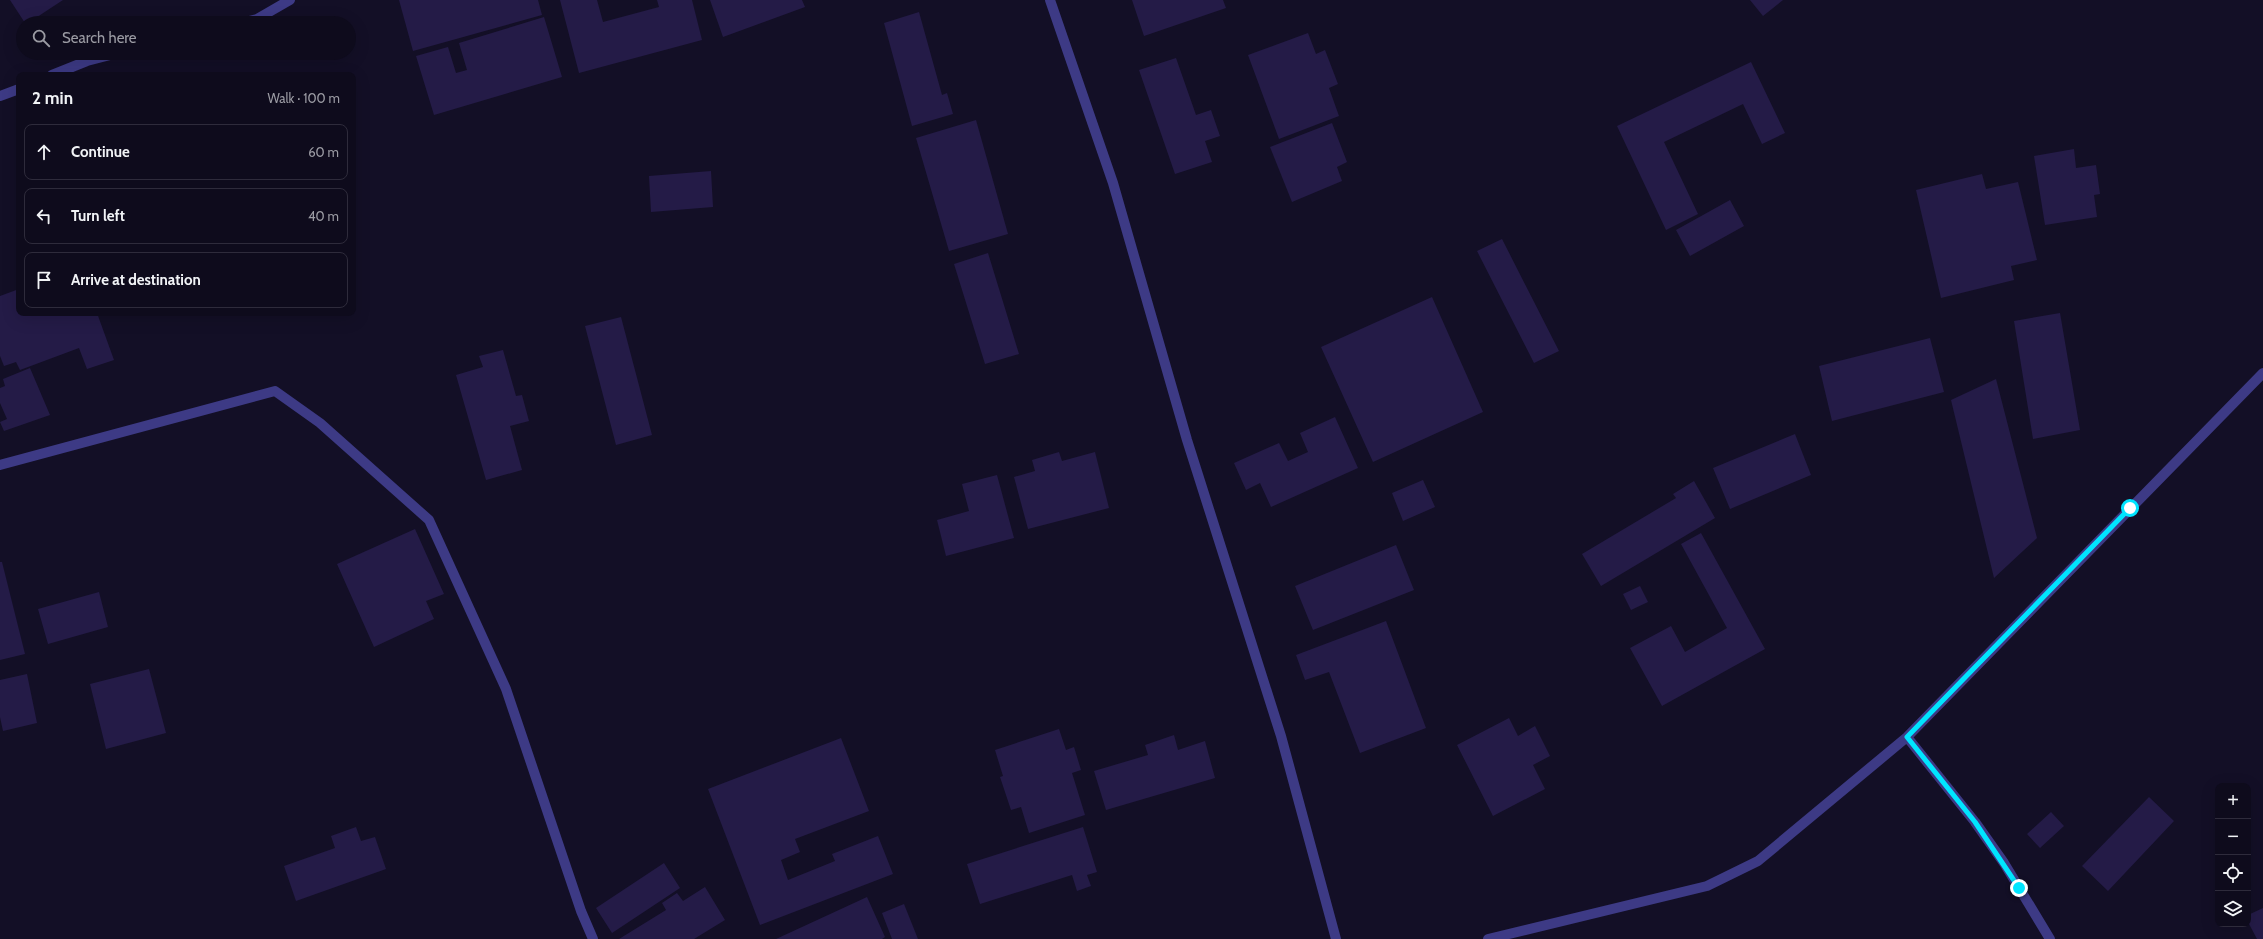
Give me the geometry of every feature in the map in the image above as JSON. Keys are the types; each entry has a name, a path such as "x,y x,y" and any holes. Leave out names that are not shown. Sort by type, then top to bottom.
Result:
{"street":[{"path":"262,16 290,0"},
{"path":"1050,0 1113,182 1187,440 1281,736 1336,939"},
{"path":"60,72 91,60"},
{"path":"0,96 16,90"},
{"path":"1488,939 1707,886 1758,861 1907,737 2263,372"},
{"path":"0,465 275,391 320,423 429,520 506,690 581,911 593,939"},
{"path":"1907,737 1975,822 1996,851 2050,939"}],"building":[{"path":"10,0 63,0 39,16 20,16"},
{"path":"399,0 538,0 542,15 413,51"},
{"path":"560,0 597,0 603,22 659,7 657,0 692,0 702,40 579,73"},
{"path":"710,0 802,0 805,7 723,37"},
{"path":"1132,0 1223,0 1226,8 1144,36"},
{"path":"1750,0 1783,0 1763,16"},
{"path":"919,12 942,95 947,93 953,114 912,126 884,23"},
{"path":"544,17 562,77 434,115 416,56 448,47 456,73 467,70 459,43"},
{"path":"1308,33 1316,54 1325,50 1338,84 1329,88 1339,116 1279,139 1248,55"},
{"path":"1176,58 1196,115 1211,110 1220,136 1205,141 1212,162 1175,174 1139,70"},
{"path":"1751,62 1785,133 1762,144 1743,104 1664,142 1698,214 1666,230 1617,126"},
{"path":"976,120 1008,234 949,251 916,138"},
{"path":"1332,123 1347,162 1337,167 1342,181 1292,202 1270,147"},
{"path":"2074,149 2076,168 2096,165 2100,194 2094,195 2097,217 2045,225 2034,156"},
{"path":"711,171 713,207 651,212 649,176"},
{"path":"1982,174 1986,189 2018,182 2037,260 2011,266 2014,280 1941,298 1916,190"},
{"path":"1730,200 1744,226 1690,256 1676,230"},
{"path":"1502,239 1559,351 1534,363 1477,251"},
{"path":"988,253 1019,354 985,364 954,264"},
{"path":"16,290 16,316 98,316 114,360 87,369 79,348 20,370 16,362 4,366 0,356 0,296"},
{"path":"1432,297 1483,412 1373,462 1321,347"},
{"path":"2060,313 2080,430 2033,439 2014,321"},
{"path":"621,317 652,435 616,445 585,326"},
{"path":"1930,338 1944,392 1832,421 1819,366"},
{"path":"503,350 516,396 522,395 529,421 510,426 522,470 486,480 456,375 483,367 479,356"},
{"path":"30,368 50,415 4,431 0,422 7,419 0,403 0,388 5,386 3,379"},
{"path":"1996,379 2037,538 1994,578 1951,400"},
{"path":"1335,417 1358,468 1271,507 1260,483 1246,490 1234,463 1279,443 1288,461 1308,452 1300,433"},
{"path":"1795,434 1811,475 1730,509 1713,468"},
{"path":"1059,452 1062,461 1095,452 1109,508 1028,529 1014,477 1035,471 1032,460"},
{"path":"997,475 1014,538 946,556 937,520 969,511 962,484"},
{"path":"1423,480 1435,507 1403,521 1392,493"},
{"path":"1694,481 1715,518 1601,586 1582,554 1676,498 1673,494"},
{"path":"415,529 444,594 426,601 434,619 374,647 337,564"},
{"path":"1701,533 1765,649 1662,706 1630,648 1671,626 1685,652 1727,628 1681,544"},
{"path":"1396,545 1414,590 1313,630 1295,586"},
{"path":"0,562 2,562 25,654 0,660"},
{"path":"1640,586 1648,602 1631,610 1623,594"},
{"path":"99,592 108,627 48,644 38,609"},
{"path":"1386,621 1426,728 1360,753 1329,672 1305,680 1296,655"},
{"path":"149,669 166,733 106,749 90,684"},
{"path":"27,674 37,723 3,731 0,717 0,680"},
{"path":"1509,718 1518,736 1535,726 1550,756 1533,765 1545,789 1493,816 1457,745"},
{"path":"1059,729 1066,750 1074,747 1081,770 1072,773 1085,815 1029,833 1021,807 1011,810 1000,777 1003,776 995,750"},
{"path":"1174,735 1178,750 1205,741 1215,778 1106,810 1094,771 1148,755 1145,745"},
{"path":"841,738 869,811 795,839 800,852 781,860 788,880 835,861 832,854 878,836 893,874 760,925 708,789"},
{"path":"2149,797 2174,821 2108,891 2082,866"},
{"path":"2051,812 2064,826 2040,848 2027,834"},
{"path":"356,827 361,841 375,837 386,869 296,901 284,866 335,848 331,836"},
{"path":"1083,827 1097,872 1087,875 1091,886 1077,891 1072,875 980,904 967,864"},
{"path":"664,863 680,888 612,933 596,908"},
{"path":"705,887 725,920 694,939 619,939 666,910 662,903 677,893 683,901"},
{"path":"867,897 885,937 882,939 776,939"},
{"path":"904,904 918,939 892,939 882,913"},
{"path":"2263,908 2263,939 2257,939 2251,927 2251,914"}],"route":[{"path":"2019,888 2004,863 1975,822 1907,737 2130,508"}]}
